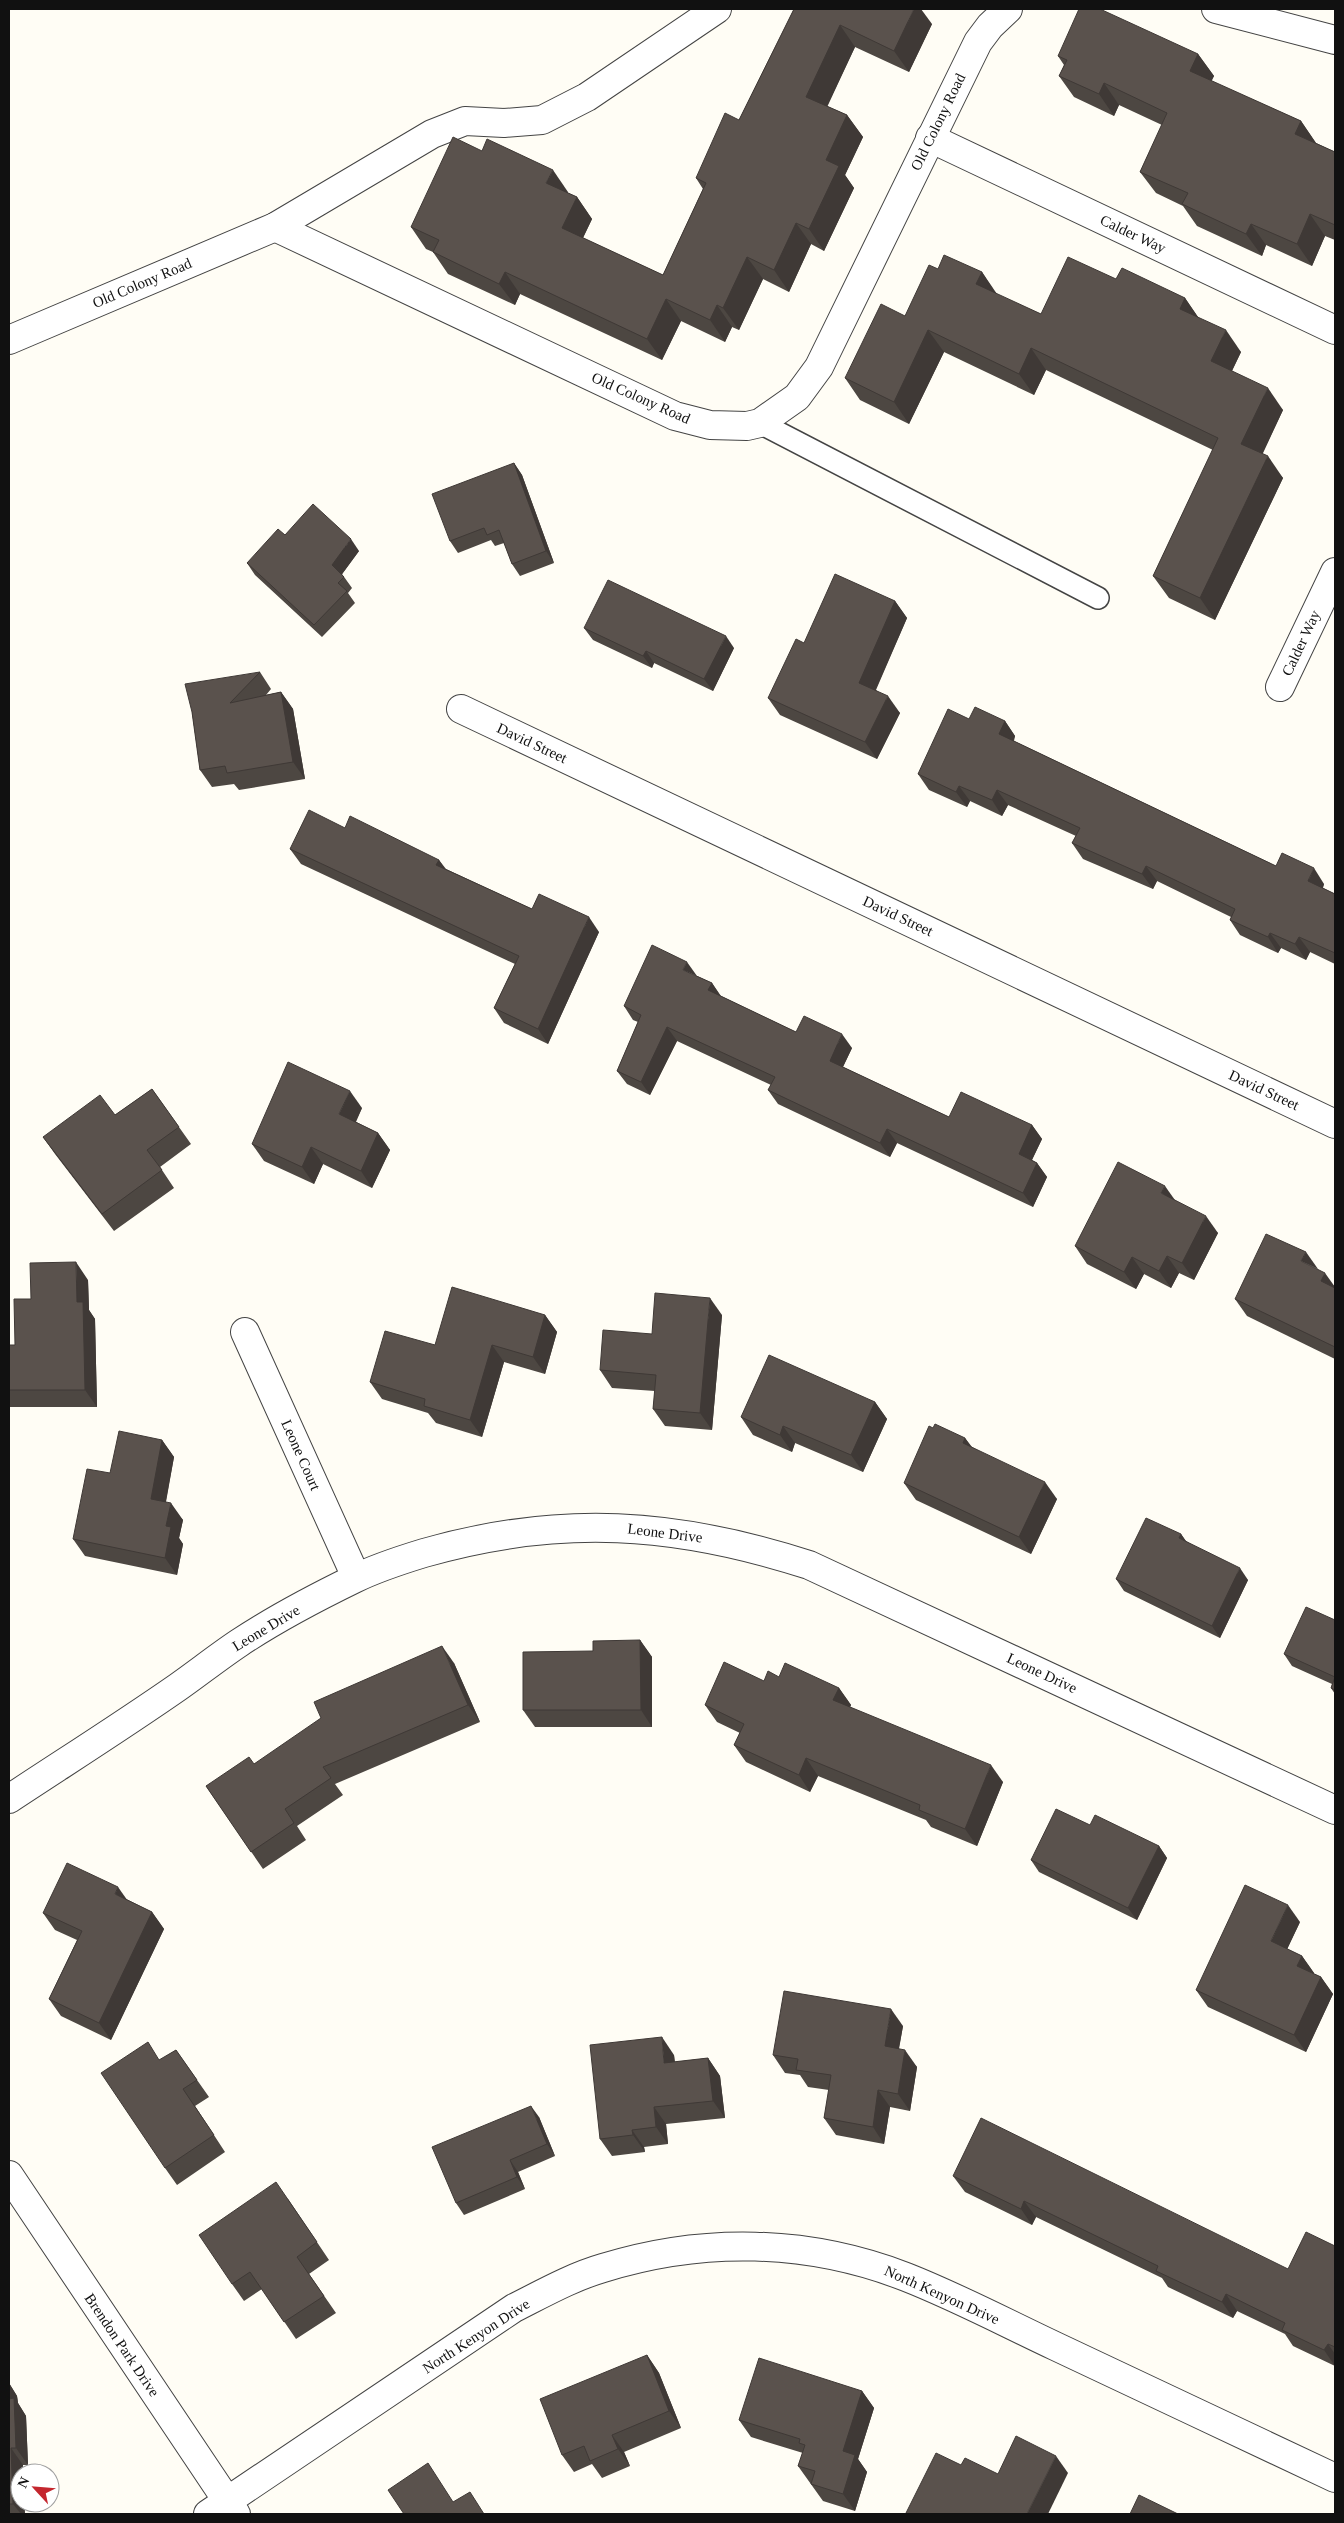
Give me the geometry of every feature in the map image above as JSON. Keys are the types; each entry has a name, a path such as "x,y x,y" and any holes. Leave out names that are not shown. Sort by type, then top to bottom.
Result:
{"street":[{"name":"Old Colony Road","path":"9,340 275,227 440,131 465,121 504,123 542,120 587,97 717,9"},
{"name":"Old Colony Road","path":"275,227 675,416 710,425 747,426 760,423 797,397 819,368 978,42 990,26 1008,9"},
{"path":"1216,9 1335,40"},
{"name":"Calder Way","path":"930,138 1335,330"},
{"name":"Calder Way","path":"1280,687 1335,572"},
{"name":"David Street","path":"461,709 1335,1124"},
{"name":"Leone Court","path":"245,1332 356,1577"},
{"name":"Leone Drive","path":"9,1799 288,1612 356,1577 441,1548 496,1536 551,1528 588,1527 654,1529 744,1545 823,1571 1335,1810"},
{"name":"Brendon Park Drive","path":"9,2176 224,2510"},
{"name":"North Kenyon Drive","path":"224,2510 514,2308 601,2268 639,2258 694,2248 752,2245 831,2254 869,2264 906,2277 1335,2478"}],"lane":[{"path":"760,423 1098,598"}],"building":[{"path":"794,9 914,9 894,51 840,25 806,97 847,115 826,160 839,166 809,229 796,223 774,270 747,257 723,308 717,305 710,320 666,299 647,339 505,272 499,284 433,252 439,240 411,227 453,137 482,151 487,139 553,170 546,183 577,197 562,228 663,275 706,183 696,178 725,113 739,120"},
{"path":"1079,9 1100,9 1198,54 1190,71 1301,121 1295,134 1335,152 1335,225 1310,214 1297,244 1251,224 1246,234 1182,204 1188,193 1140,172 1167,113 1104,83 1099,94 1059,76 1067,60 1058,56"},
{"path":"944,255 982,272 976,284 1041,314 1068,257 1116,279 1122,268 1185,298 1180,309 1226,330 1211,361 1268,388 1241,444 1268,456 1200,598 1153,576 1218,438 1031,348 1019,374 928,330 894,402 845,378 881,304 905,316 929,265 938,269"},
{"path":"514,463 546,551 512,564 499,530 487,535 484,528 450,541 432,494"},
{"path":"313,504 351,539 332,565 344,577 338,583 347,591 314,625 247,563 278,529 285,535"},
{"path":"835,574 895,601 859,683 888,696 865,742 768,698 796,639 804,643"},
{"path":"608,580 726,636 704,679 646,651 643,656 584,628"},
{"path":"260,672 230,703 281,692 293,762 227,773 225,766 200,770 192,712 185,684"},
{"path":"975,707 1005,721 999,734 1276,866 1282,853 1314,868 1308,881 1335,894 1335,953 1299,937 1295,944 1270,933 1268,937 1230,920 1235,909 1146,866 1142,874 1072,843 1080,828 997,790 992,800 959,786 956,792 918,774 948,709 969,719"},
{"path":"309,810 345,828 350,816 439,860 436,865 532,909 539,894 589,917 538,1029 494,1008 519,956 290,849"},
{"path":"652,945 687,962 683,970 712,983 708,990 796,1032 804,1016 842,1034 830,1061 949,1117 961,1092 1032,1125 1019,1154 1037,1163 1023,1193 887,1129 880,1143 768,1090 775,1077 667,1027 641,1082 617,1071 641,1015 624,1006"},
{"path":"288,1062 350,1091 339,1114 378,1133 361,1171 311,1147 302,1167 252,1144"},
{"path":"152,1089 179,1127 147,1150 162,1170 102,1214 43,1137 100,1095 115,1115"},
{"path":"1118,1162 1165,1186 1161,1193 1206,1216 1182,1263 1167,1256 1159,1271 1132,1257 1124,1272 1075,1246"},
{"path":"1266,1234 1306,1252 1301,1261 1325,1273 1321,1281 1335,1288 1335,1347 1235,1299"},
{"path":"76,1262 77,1302 83,1302 85,1390 9,1390 9,1345 15,1345 14,1299 31,1299 30,1263"},
{"path":"452,1287 545,1315 533,1357 492,1345 470,1420 424,1406 425,1399 370,1382 385,1331 435,1345"},
{"path":"655,1293 710,1298 700,1413 653,1409 656,1375 600,1370 603,1330 652,1334"},
{"path":"769,1355 875,1402 851,1455 783,1426 780,1435 741,1417"},
{"path":"935,1424 965,1438 963,1443 1045,1482 1019,1537 904,1483 929,1426 933,1428"},
{"path":"119,1431 162,1440 151,1499 171,1503 166,1526 171,1527 165,1558 73,1539 87,1469 110,1473"},
{"path":"1146,1518 1181,1534 1179,1538 1240,1568 1212,1626 1116,1579"},
{"path":"1306,1607 1335,1620 1335,1677 1284,1654"},
{"path":"640,1640 641,1710 523,1710 523,1652 593,1651 593,1641"},
{"path":"442,1646 468,1705 323,1767 331,1778 285,1809 294,1823 251,1852 206,1786 249,1757 254,1764 321,1718 314,1702"},
{"path":"724,1662 764,1681 768,1671 779,1677 785,1663 839,1688 833,1700 991,1765 965,1829 919,1810 920,1805 806,1758 799,1775 734,1745 744,1724 705,1705"},
{"path":"1335,1677 1335,1690 1331,1688"},
{"path":"1056,1809 1090,1825 1095,1815 1159,1846 1128,1908 1031,1860"},
{"path":"67,1863 118,1887 115,1894 152,1912 99,2023 49,1999 82,1931 43,1913"},
{"path":"1245,1885 1288,1905 1271,1941 1302,1956 1297,1966 1321,1977 1294,2035 1196,1990"},
{"path":"784,1991 891,2009 885,2046 905,2050 898,2094 878,2090 873,2127 824,2118 831,2075 796,2070 798,2059 773,2055"},
{"path":"662,2037 664,2063 708,2058 713,2101 654,2107 656,2127 632,2130 633,2135 600,2139 590,2045"},
{"path":"148,2042 159,2060 176,2050 197,2080 183,2089 214,2135 165,2168 101,2073"},
{"path":"531,2106 547,2144 510,2160 517,2177 456,2203 432,2147"},
{"path":"981,2118 1288,2269 1306,2232 1335,2246 1335,2347 1328,2344 1324,2350 1282,2330 1285,2323 1226,2294 1222,2302 1156,2271 1158,2266 1024,2201 1021,2209 953,2176"},
{"path":"276,2182 317,2242 297,2257 324,2296 284,2322 250,2272 232,2284 199,2235"},
{"path":"647,2355 669,2411 612,2435 618,2449 590,2461 584,2446 562,2455 540,2399"},
{"path":"759,2358 862,2391 843,2451 855,2455 843,2494 811,2484 815,2471 798,2466 805,2445 799,2443 800,2439 739,2420"},
{"path":"14,2398 16,2448 11,2448 10,2504 9,2504 9,2399"},
{"path":"1016,2436 1056,2456 1027,2514 906,2513 936,2453 961,2465 965,2458 998,2474"},
{"path":"428,2463 453,2502 470,2492 484,2514 404,2514 388,2490"},
{"path":"1139,2495 1178,2514 1130,2514"}]}
